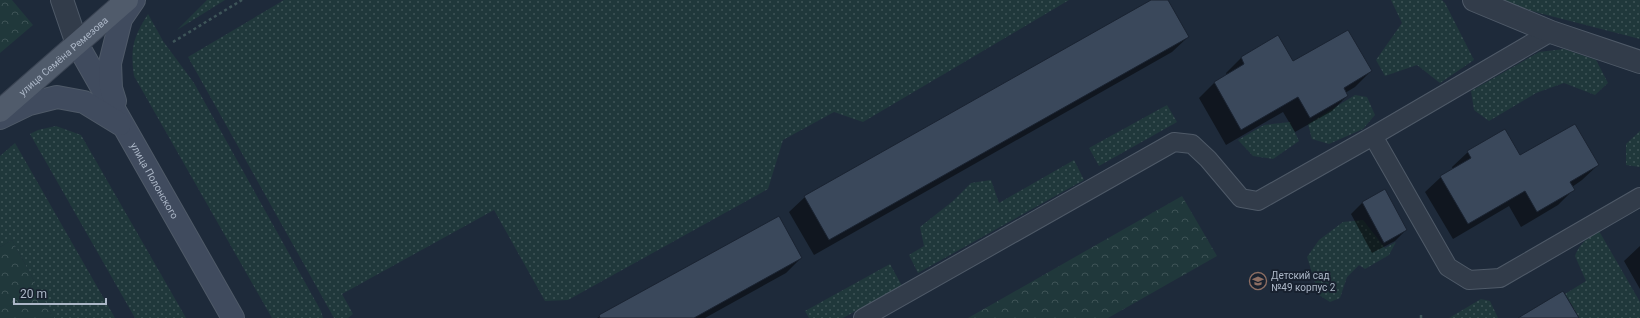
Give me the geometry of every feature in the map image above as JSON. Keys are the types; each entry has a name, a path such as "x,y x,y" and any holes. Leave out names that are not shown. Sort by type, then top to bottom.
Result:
{"main road":[{"name":"улица Семёна Ремезова","path":"0,111 127,0"},
{"path":"122,125 111,88 110,63 121,19 134,0"},
{"name":"улица Полонского","path":"77,44 233,318"},
{"path":"0,118 30,104 57,97 84,102 122,125"}],"street":[{"path":"62,0 77,44"},
{"path":"1474,0 1551,32 1640,62"}],"lane":[{"path":"862,318 1174,142 1192,144 1208,159 1241,198 1258,201 1551,32"},
{"path":"1373,136 1448,267 1469,280 1500,278 1640,197"}],"path":[{"path":"173,42 242,0"}],"green space":[{"path":"0,0 12,0 33,25 0,53"},
{"path":"207,0 225,0 177,30"},
{"path":"284,0 1069,0 863,122 834,112 783,140 768,189 568,300 545,301 494,210 342,294 353,314 348,318 334,318 188,57"},
{"path":"1391,0 1442,0 1445,3 1474,60 1440,83 1417,65 1385,76 1376,60 1402,23"},
{"path":"1496,0 1640,0 1640,39 1539,13"},
{"path":"148,14 163,41 194,83 321,311 323,318 272,318 134,76 132,58 134,44 139,30"},
{"path":"1564,49 1596,60 1608,83 1595,95 1564,83 1536,93 1489,121 1474,110 1471,91 1539,52"},
{"path":"1355,95 1367,97 1375,115 1363,129 1329,144 1312,139 1308,124"},
{"path":"1167,105 1177,122 1099,166 1089,148"},
{"path":"1290,122 1299,141 1273,159 1253,156 1238,140 1264,125"},
{"path":"56,126 81,135 186,318 135,318 30,134 38,130"},
{"path":"1640,131 1640,167 1626,165 1626,144"},
{"path":"15,143 115,318 54,318 12,240 0,247 0,156"},
{"path":"1074,160 1084,180 918,273 909,255 924,246 920,227 953,201 971,183 991,180 999,203"},
{"path":"1182,196 1217,256 1108,318 968,318"},
{"path":"1363,220 1385,248 1396,242 1389,255 1365,269 1359,265 1347,277 1340,298 1330,302 1319,295 1307,257 1319,240 1343,222"},
{"path":"1599,231 1640,302 1640,318 1579,318 1565,294 1586,281 1575,256 1584,242"},
{"path":"12,240 54,318 0,318 0,247"},
{"path":"890,264 902,286 843,318 809,318 805,311"},
{"path":"1481,299 1490,301 1498,318 1449,318"}],"building":[{"path":"1151,0 1168,0 1189,37 829,240 804,196"},
{"path":"1348,30 1372,71 1344,88 1348,96 1310,118 1298,97 1241,130 1214,82 1244,64 1241,57 1278,35 1293,61"},
{"path":"1575,124 1599,165 1570,182 1575,190 1537,212 1525,191 1468,224 1440,176 1471,158 1467,151 1505,129 1520,155"},
{"path":"1385,189 1407,230 1384,243 1362,202"},
{"path":"779,216 802,258 694,318 600,318 599,315"},
{"path":"1563,291 1579,318 1518,318"}],"place":[{"name":"Детский сад №49 корпус 2","path":"1258,281"}]}
